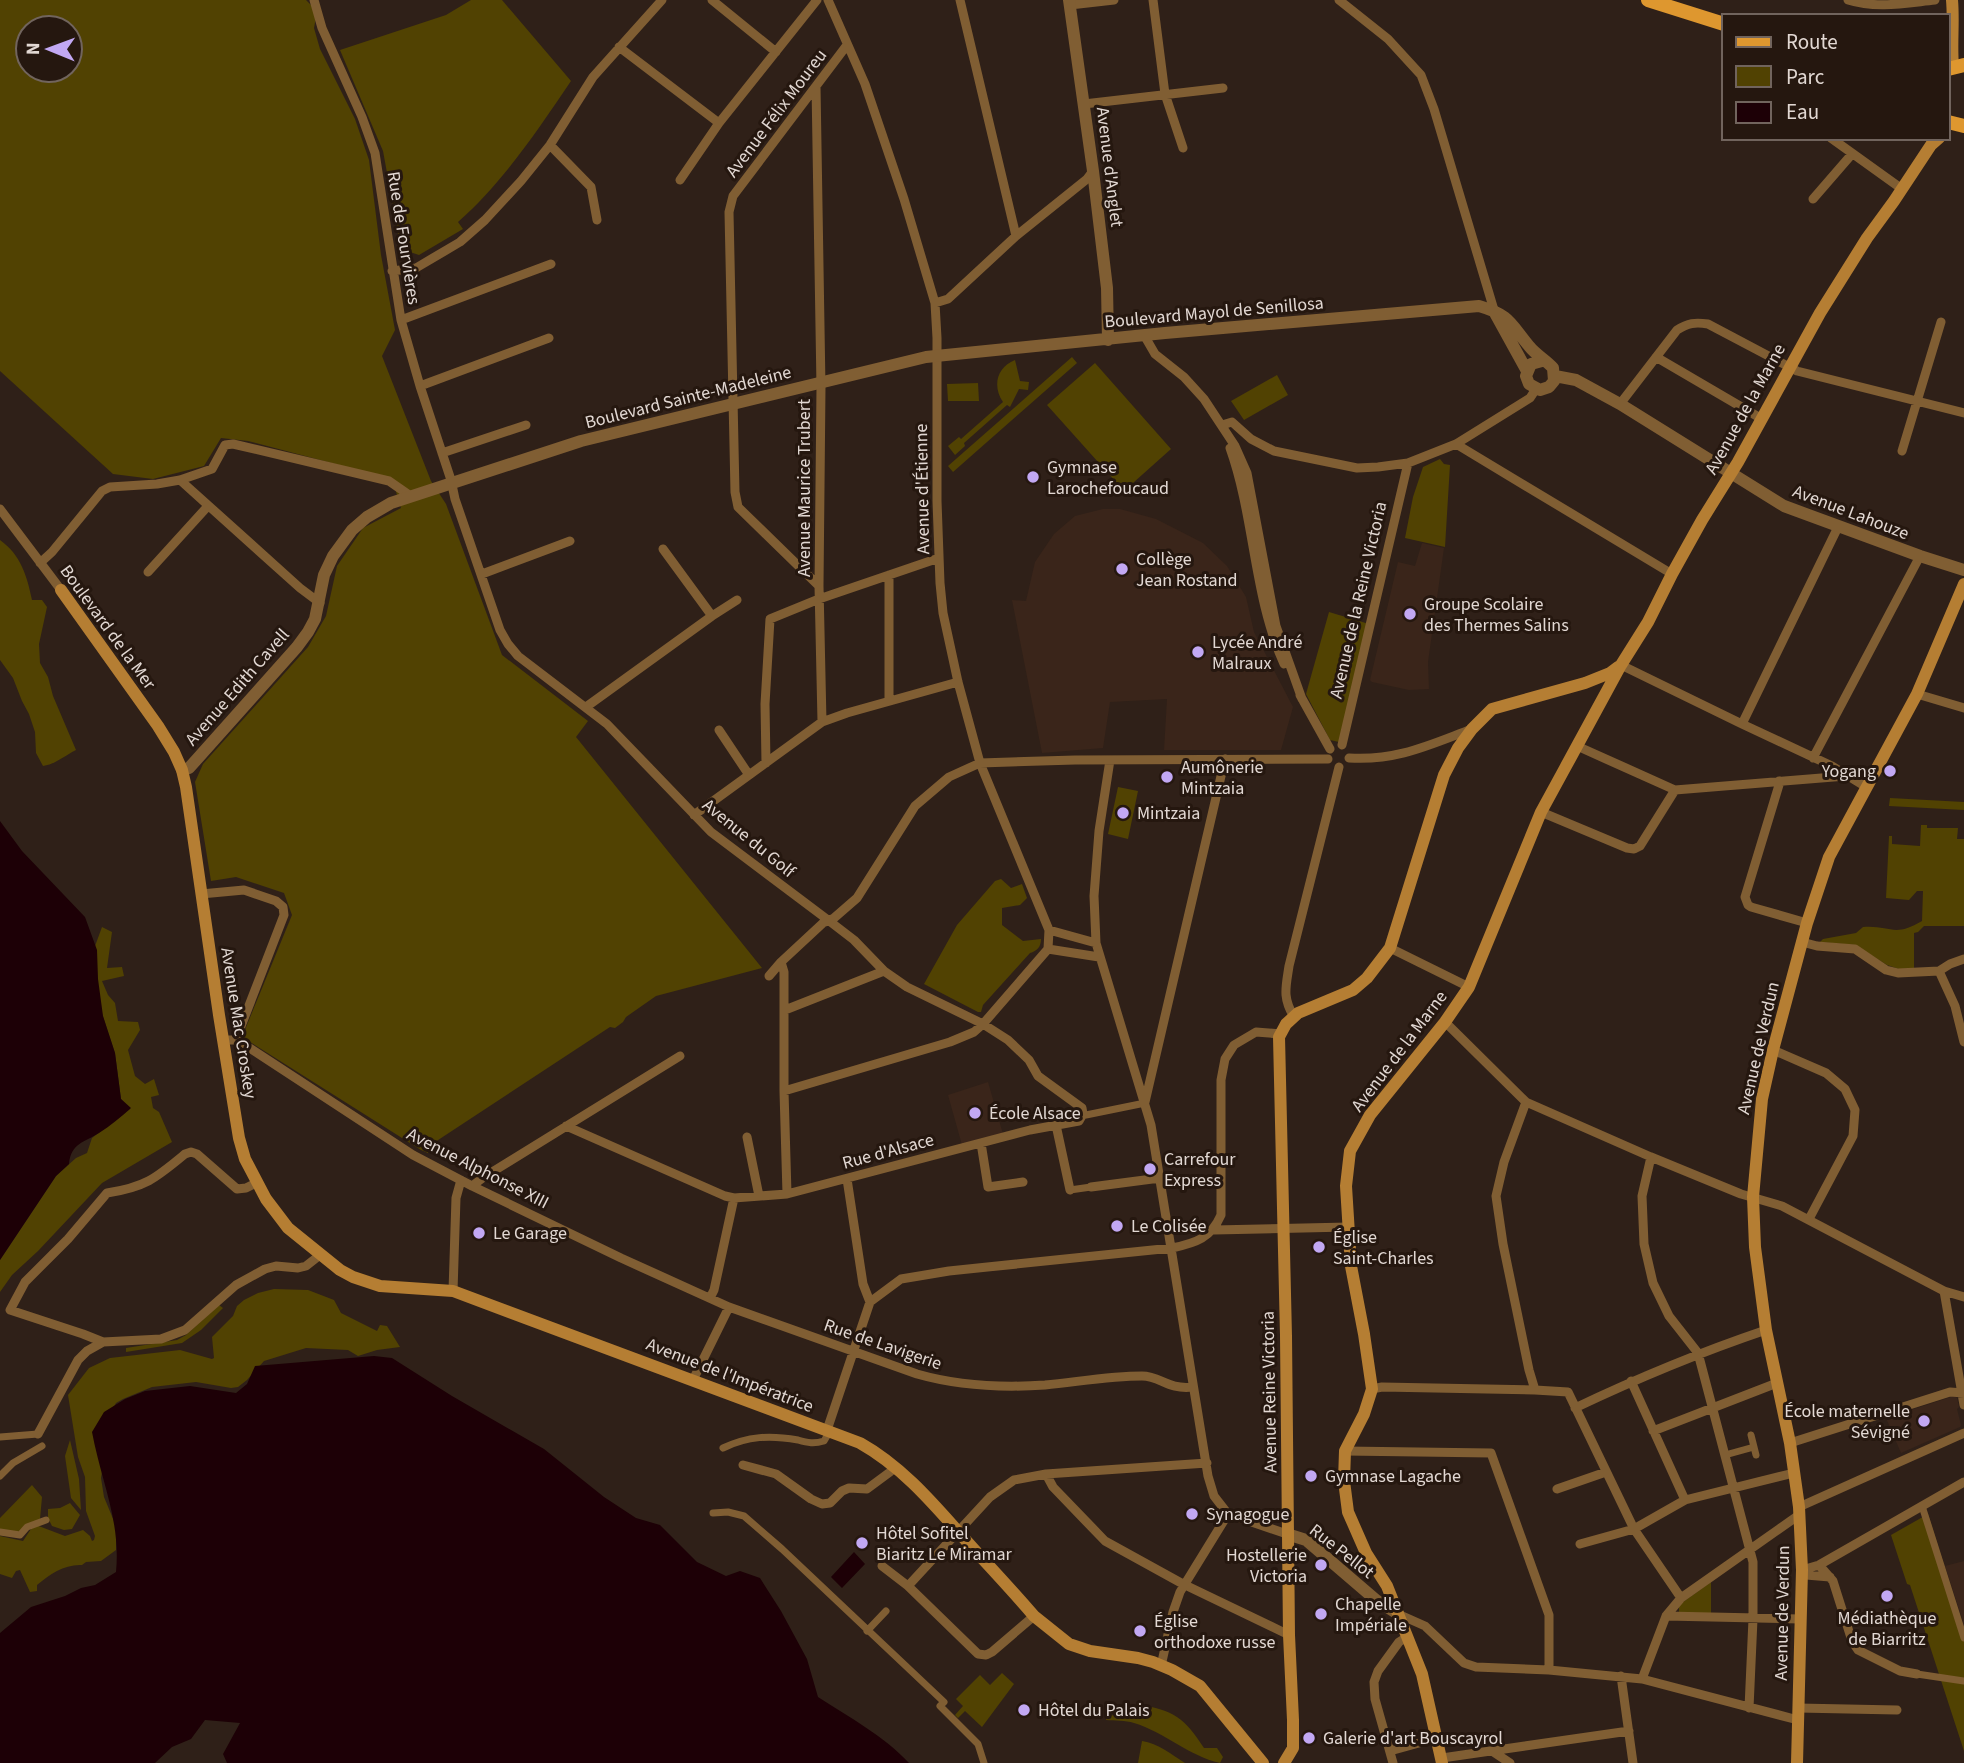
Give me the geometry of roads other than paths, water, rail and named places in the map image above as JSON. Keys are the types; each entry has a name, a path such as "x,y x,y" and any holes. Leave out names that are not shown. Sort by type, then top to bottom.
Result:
{"main road":[{"path":"1648,0 1722,23"},
{"path":"1952,0 1952,51 1955,67"},
{"name":"Avenue de la Marne","path":"1442,1761 1422,1674 1387,1586 1366,1553 1349,1511 1343,1481 1345,1451 1364,1414 1371,1389 1351,1266 1346,1186 1350,1151 1370,1115 1445,1022 1469,987 1541,812 1621,665 1648,622 1672,574 1820,313 1934,140"},
{"name":"Avenue de Verdun","path":"1797,1763 1802,1570 1799,1511 1790,1443 1766,1330 1755,1247 1753,1197 1762,1099 1773,1049 1805,943 1807,923 1829,857 1917,694 1964,584"},
{"name":"Boulevard de la Mer","path":"61,590 158,726 182,770"},
{"path":"1283,1229 1280,1036 1286,1024 1307,1008 1353,990 1367,978 1390,948 1444,775 1472,729 1492,709 1588,682 1621,665"},
{"path":"1588,682 1597,685 1603,698"},
{"name":"Avenue Mac Croskey","path":"182,770 201,894 229,1040 241,1148 256,1183 281,1222 320,1255"},
{"name":"Avenue Reine Victoria","path":"1283,1229 1293,1748 1284,1763"},
{"name":"Avenue de l'Impératrice","path":"320,1255 346,1275 369,1284 453,1291 860,1443 894,1465 936,1506 1048,1629 1069,1644 1090,1651 1138,1658 1172,1670 1200,1686 1262,1763"}],"street":[{"name":"Rue de Fourvières","path":"314,0 322,28 375,153 401,320 451,485"},
{"path":"392,271 416,268 460,242 485,220 550,145 593,77 662,0"},
{"path":"712,0 776,52"},
{"path":"680,180 719,123 817,0"},
{"name":"Avenue d'Étienne","path":"828,0 865,84 904,199 934,303 939,558 943,613 980,763 1049,930 1048,949"},
{"path":"960,0 1016,236"},
{"path":"1069,3 1114,0"},
{"path":"1153,0 1165,94 1183,148"},
{"path":"1339,0 1388,39 1420,75 1434,109 1494,310 1527,371 1529,384 1541,390 1549,387 1555,376 1550,364 1528,346 1511,322 1494,310"},
{"path":"1849,0 1877,6 1935,0"},
{"name":"Avenue d'Anglet","path":"1069,3 1107,288 1108,340"},
{"name":"Avenue Félix Moureu","path":"819,586 738,507 735,492 732,404 729,212 733,196 847,45"},
{"path":"619,47 719,123"},
{"name":"Avenue Maurice Trubert","path":"816,86 821,383 819,599 822,722"},
{"path":"1084,104 1223,88"},
{"path":"1834,140 1902,189"},
{"path":"550,145 591,187 597,220"},
{"path":"1813,199 1852,154"},
{"path":"934,303 948,299 1016,236 1087,179 1093,171"},
{"path":"401,320 551,264"},
{"name":"Boulevard Mayol de Senillosa","path":"937,356 1479,306 1494,310"},
{"path":"1902,451 1941,322"},
{"path":"1620,404 1677,330 1687,323 1698,323 1708,324 1797,371 1964,413"},
{"path":"1144,335 1155,354 1189,383 1222,425 1240,476 1267,622 1273,641 1293,686 1330,748 1328,759 1332,765 1339,767 1346,764 1349,752 1342,745 1330,748"},
{"path":"420,386 549,338"},
{"name":"Boulevard Sainte-Madeleine","path":"451,485 581,441 937,356"},
{"path":"1656,357 1762,419"},
{"path":"1527,371 1534,362 1542,360"},
{"name":"Avenue Lahouze","path":"1555,376 1576,380 1620,404 1784,506 1964,570"},
{"path":"1222,425 1232,422 1251,439 1274,451 1342,466 1357,468 1408,463 1456,444 1530,398 1536,389"},
{"path":"442,453 526,425"},
{"path":"40,563 102,491 110,487 180,480 212,469 225,446 233,444 390,481 412,497"},
{"path":"1456,444 1672,574"},
{"name":"Avenue de la Reine Victoria","path":"1342,745 1408,463"},
{"path":"180,480 320,603"},
{"name":"Avenue Edith Cavell","path":"182,770 189,768 297,647 315,619 324,575 333,556 352,530 367,517 391,503 451,485"},
{"name":"Avenue du Golf","path":"451,485 500,630 518,656 607,724 711,832 854,940 884,971 907,988 983,1024 1008,1040 1029,1060 1038,1076 1082,1108 1083,1114"},
{"path":"148,572 208,506"},
{"name":"Boulevard de la Mer","path":"0,509 61,590"},
{"path":"1742,724 1838,527"},
{"path":"482,574 570,541"},
{"path":"663,549 712,616"},
{"path":"1813,758 1920,556"},
{"path":"766,763 765,704 770,619 819,599 939,558"},
{"path":"889,575 889,701"},
{"path":"586,707 737,600"},
{"path":"1621,665 1832,766 1866,787"},
{"path":"694,815 822,722 958,682"},
{"path":"1917,694 1964,708"},
{"path":"1349,758 1370,759 1406,754 1472,729"},
{"path":"719,730 749,775"},
{"path":"1577,746 1675,790 1846,776"},
{"path":"1145,1103 1226,759"},
{"path":"769,976 828,920 857,898 915,806 949,777 980,763 1328,759"},
{"path":"1110,761 1099,831 1094,896 1096,943 1151,1125 1207,1463 1214,1496 1228,1514 1180,1592 1161,1666"},
{"path":"1294,1017 1287,1005 1285,994 1289,966 1339,767"},
{"path":"1779,781 1745,897 1751,907 1807,923"},
{"path":"1541,812 1634,849 1640,845 1675,790"},
{"path":"201,894 244,890 276,901 282,907 284,915 238,1034 229,1040"},
{"path":"1049,930 1096,943"},
{"path":"1805,943 1855,949 1892,972 1905,974 1939,971 1964,959"},
{"path":"1390,948 1469,987"},
{"path":"784,1091 950,1042 974,1032 1048,949 1099,957"},
{"path":"781,962 784,972 785,1010 787,1194"},
{"path":"785,1010 884,971"},
{"path":"1939,971 1955,1006 1964,1042"},
{"path":"1445,1022 1526,1102 1651,1157 1782,1206 1944,1290 1964,1297"},
{"path":"1214,1230 1220,1215 1221,1080 1225,1059 1234,1045 1256,1032 1280,1036"},
{"name":"Avenue Alphonse XIII","path":"229,1040 248,1047 413,1155 621,1258 729,1307"},
{"path":"1773,1049 1826,1073 1845,1089 1855,1110 1853,1136 1809,1219"},
{"path":"472,1186 680,1056"},
{"path":"1526,1102 1504,1162 1496,1196 1506,1257 1535,1390"},
{"name":"Rue d'Alsace","path":"734,1198 787,1194 1030,1129 1079,1121 1083,1114 1145,1103"},
{"path":"1056,1125 1070,1191 1160,1178"},
{"path":"566,1126 734,1198 710,1298"},
{"path":"747,1137 759,1196"},
{"path":"981,1143 988,1187 1023,1182"},
{"path":"256,1183 237,1189 197,1154 191,1152 157,1178 132,1189 107,1193 68,1239 25,1282 10,1310 103,1342 172,1336 185,1330 236,1285 265,1269 276,1266 306,1266 320,1255"},
{"path":"1651,1157 1642,1196 1644,1244 1653,1283 1669,1316 1698,1353 1753,1562 1749,1708"},
{"path":"846,1179 863,1284 870,1301"},
{"path":"453,1291 456,1198 461,1180"},
{"path":"723,1448 752,1437 767,1436 810,1444 824,1441 870,1301 901,1279 949,1271 1172,1248 1190,1244 1214,1230 1348,1227"},
{"path":"1944,1290 1964,1405"},
{"path":"693,1380 729,1307"},
{"name":"Rue de Lavigerie","path":"729,1307 944,1382 992,1387 1144,1376 1174,1388 1193,1387"},
{"path":"1575,1408 1698,1353 1766,1330"},
{"path":"0,1437 38,1434 78,1360 103,1342"},
{"path":"1631,1381 1685,1500"},
{"path":"1653,1431 1777,1383"},
{"path":"1371,1389 1382,1387 1568,1392 1634,1529 1681,1598"},
{"path":"1790,1443 1950,1392 1963,1393"},
{"path":"1642,1679 1666,1616 1681,1598 1799,1511 1964,1433"},
{"path":"1725,1455 1755,1451 1751,1435"},
{"path":"0,1476 13,1463 42,1446"},
{"path":"1345,1451 1491,1453 1549,1615 1549,1670"},
{"path":"906,1589 990,1497 1014,1480 1046,1474 1207,1463"},
{"path":"743,1465 776,1474 822,1504 830,1503 849,1488 867,1489 894,1465"},
{"path":"1557,1489 1606,1472"},
{"path":"1580,1544 1634,1529 1685,1500 1794,1473"},
{"path":"1046,1474 1053,1487 1105,1541 1186,1585 1289,1635"},
{"path":"1830,1577 1806,1575 1802,1570 1819,1565 1964,1482"},
{"path":"1922,1506 1964,1638"},
{"path":"713,1513 728,1512 744,1516 782,1549 944,1702 940,1706 978,1744 984,1763"},
{"name":"Rue Pellot","path":"1228,1514 1306,1540 1376,1600 1398,1614"},
{"path":"0,1532 20,1535 27,1527 46,1520"},
{"path":"1819,1565 1833,1580 1852,1641 1858,1650 1900,1671 1964,1681"},
{"path":"882,1566 978,1654 986,1655 992,1652 1034,1616"},
{"path":"867,1631 886,1611"},
{"path":"1398,1614 1425,1626 1464,1663 1476,1667 1549,1670 1642,1679 1749,1708 1798,1714 1896,1710"},
{"path":"1666,1616 1800,1619"},
{"path":"1394,1763 1375,1699 1374,1682 1378,1671 1399,1642 1407,1637"},
{"path":"1621,1676 1633,1763"},
{"path":"1442,1761 1629,1731"},
{"path":"1390,1751 1437,1738"},
{"path":"1492,1751 1510,1763"}],"water":[{"path":"0,821 22,851 85,917 97,950 103,1016 115,1053 121,1099 131,1108 76,1147 69,1164 56,1176 0,1260"},
{"path":"374,1356 392,1358 544,1449 604,1497 636,1518 660,1525 697,1562 726,1576 740,1571 760,1578 807,1659 818,1697 877,1736 909,1763 227,1763 223,1754 240,1723 205,1720 191,1739 172,1747 155,1763 0,1763 0,1633 31,1607 95,1585 116,1572 113,1518 92,1432 104,1412 145,1391 190,1386 236,1393 247,1384 255,1366"},
{"path":"854,1552 865,1564 842,1588 831,1577"}],"place":[{"name":"Gymnase Larochefoucaud","path":"1033,477"},
{"name":"Collège Jean Rostand","path":"1122,569"},
{"name":"Groupe Scolaire des Thermes Salins","path":"1410,614"},
{"name":"Lycée André Malraux","path":"1198,652"},
{"name":"Yogang","path":"1890,771"},
{"name":"Aumônerie Mintzaia","path":"1167,777"},
{"name":"Mintzaia","path":"1123,813"},
{"name":"École Alsace","path":"975,1113"},
{"name":"Carrefour Express","path":"1150,1169"},
{"name":"Le Colisée","path":"1117,1226"},
{"name":"Le Garage","path":"479,1233"},
{"name":"Église Saint-Charles","path":"1319,1247"},
{"name":"École maternelle Sévigné","path":"1924,1421"},
{"name":"Gymnase Lagache","path":"1311,1476"},
{"name":"Synagogue","path":"1192,1514"},
{"name":"Hôtel Sofitel Biaritz Le Miramar","path":"862,1543"},
{"name":"Hostellerie Victoria","path":"1321,1565"},
{"name":"Médiathèque de Biarritz","path":"1887,1596"},
{"name":"Chapelle Impériale","path":"1321,1614"},
{"name":"Église orthodoxe russe","path":"1140,1631"},
{"name":"Hôtel du Palais","path":"1024,1710"},
{"name":"Galerie d'art Bouscayrol","path":"1309,1738"}]}
